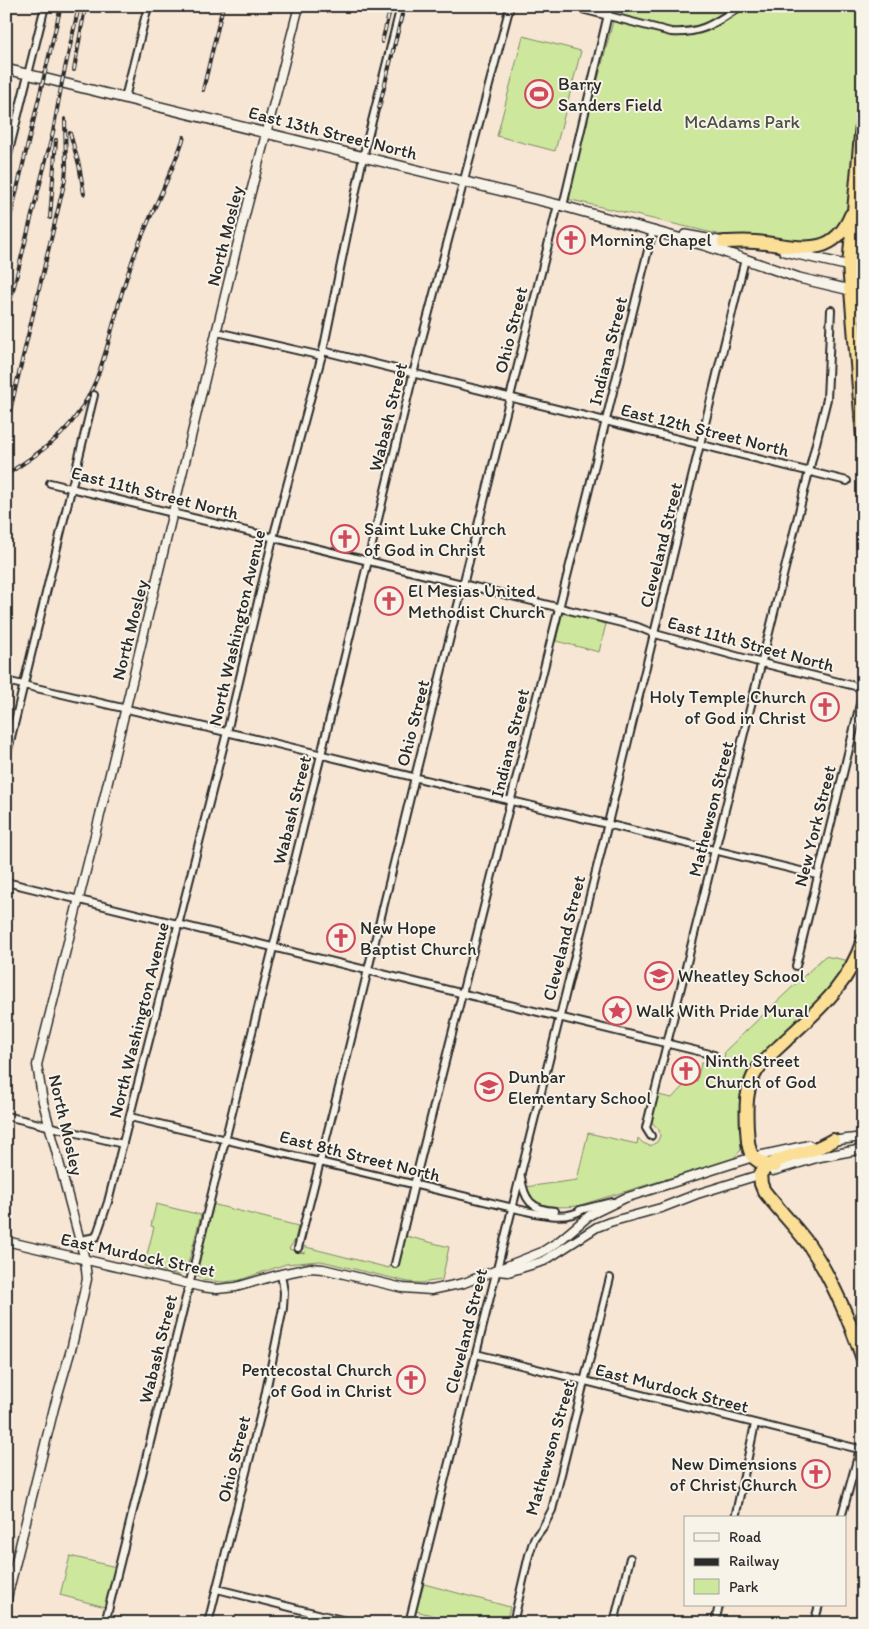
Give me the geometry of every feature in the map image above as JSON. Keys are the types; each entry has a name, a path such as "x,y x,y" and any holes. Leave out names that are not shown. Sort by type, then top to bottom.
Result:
{"highway":[{"path":"863,113 849,265 863,438"},
{"path":"724,242 753,242 810,248 822,246 836,239 844,231 856,204"},
{"path":"850,289 863,278"},
{"path":"863,940 848,973 828,1001 758,1068 751,1081 746,1111 748,1148 753,1157 762,1164 764,1170 761,1184 764,1191 808,1243 834,1285 863,1359"},
{"path":"764,1170 792,1155 814,1150 833,1140"},
{"path":"764,1170 784,1167"}],"main road":[{"name":"East 13th Street North","path":"6,69 561,206 708,246 799,278 863,293"},
{"name":"East 13th Street North","path":"652,230 781,250 863,269"}],"street":[{"path":"6,163 45,6"},
{"path":"125,98 148,6"},
{"name":"North Mosley","path":"85,1260 43,1102 37,1065 266,133 299,6"},
{"name":"North Washington Avenue","path":"80,1240 96,1237 108,1202 227,732 273,538 322,354 363,157 401,6"},
{"name":"Wabash Street","path":"105,1623 414,373 510,6"},
{"path":"570,6 672,32 705,28 741,6"},
{"name":"Ohio Street","path":"298,1248 509,397 561,206 610,6"},
{"name":"Indiana Street","path":"395,1264 560,607 652,230"},
{"name":"Cleveland Street","path":"409,1623 655,634 746,259"},
{"name":"Mathewson Street","path":"652,1136 646,1128 827,399 831,310"},
{"name":"East 12th Street North","path":"217,332 414,373 847,481"},
{"path":"6,758 25,685 70,488 94,396"},
{"name":"East 11th Street North","path":"50,483 560,607 638,627 655,634 762,663 863,688"},
{"path":"6,680 817,875"},
{"name":"New York Street","path":"796,966 863,692"},
{"path":"6,882 714,1055"},
{"path":"6,1116 123,1144"},
{"name":"East 8th Street North","path":"130,1117 512,1208 542,1214 570,1216 582,1210"},
{"name":"East 8th Street North","path":"520,1175 525,1196 532,1204 539,1208 565,1212 582,1210 625,1198 753,1157 833,1140 863,1137"},
{"path":"784,1167 820,1157 863,1149"},
{"name":"East Murdock Street","path":"496,1271 508,1272 544,1261 597,1227 661,1208 764,1170"},
{"name":"East Murdock Street","path":"6,1241 217,1289 248,1285 302,1268 323,1269 403,1288 431,1290 464,1283 542,1252 558,1242 590,1215 625,1198"},
{"path":"6,1602 54,1408 72,1346 87,1279 85,1260"},
{"name":"Ohio Street","path":"208,1623 264,1401 285,1301 281,1274"},
{"name":"Mathewson Street","path":"512,1623 534,1539 552,1510 610,1278"},
{"name":"East Murdock Street","path":"476,1354 861,1449"},
{"path":"735,1516 755,1424"},
{"path":"843,1516 861,1449"},
{"path":"614,1623 630,1558"},
{"path":"217,1589 354,1623"},
{"path":"715,1623 719,1606"},
{"path":"814,1623 819,1606"},
{"path":"307,1623 309,1612"}],"green space":[{"name":"McAdams Park","path":"617,6 863,6 863,64 854,182 848,210 837,234 806,244 730,237 567,199"},
{"name":"Barry Sanders Field","path":"523,36 581,51 555,151 497,136"},
{"path":"564,613 606,624 599,652 556,641"},
{"path":"825,956 850,961 837,985 743,1088 740,1102 741,1150 733,1159 577,1206 546,1205 540,1203 529,1194 525,1187 577,1180 588,1133 637,1144 638,1138 650,1146 657,1142 660,1136 659,1130 651,1121 658,1095 672,1098 689,1080 697,1081 701,1063 712,1066 712,1063 719,1064 724,1060 725,1051"},
{"path":"156,1204 201,1215 187,1268 179,1275 144,1266 154,1227 151,1226"},
{"path":"212,1204 298,1226 295,1240 289,1249 304,1253 305,1250 302,1246 389,1268 390,1265 398,1268 406,1236 449,1247 442,1280 421,1283 408,1282 321,1261 286,1264 240,1280 224,1282 202,1280 196,1273"},
{"path":"70,1556 116,1567 105,1607 60,1595"},
{"path":"424,1584 510,1607 506,1623 461,1623 416,1611"}],"railway":[{"path":"6,235 61,6"},
{"path":"6,318 53,132 79,6"},
{"path":"203,90 223,6"},
{"path":"382,42 391,6"},
{"path":"379,108 404,6"},
{"path":"74,70 85,8"},
{"path":"6,428 65,180 65,119"},
{"path":"70,133 79,165 84,194"},
{"path":"6,475 55,440 83,406 104,358 121,294 134,256 184,137"},
{"path":"50,218 56,140"}],"place":[{"name":"Barry Sanders Field","path":"539,94"},
{"name":"Morning Chapel","path":"571,240"},
{"name":"Saint Luke Church of God in Christ","path":"345,539"},
{"name":"El Mesias United Methodist Church","path":"389,601"},
{"name":"Holy Temple Church of God in Christ","path":"825,707"},
{"name":"New Hope Baptist Church","path":"341,938"},
{"name":"Wheatley School","path":"659,976"},
{"name":"Walk With Pride Mural","path":"617,1011"},
{"name":"Ninth Street Church of God","path":"686,1071"},
{"name":"Dunbar Elementary School","path":"489,1087"},
{"name":"Pentecostal Church of God in Christ","path":"411,1380"},
{"name":"New Dimensions of Christ Church","path":"816,1474"}]}
